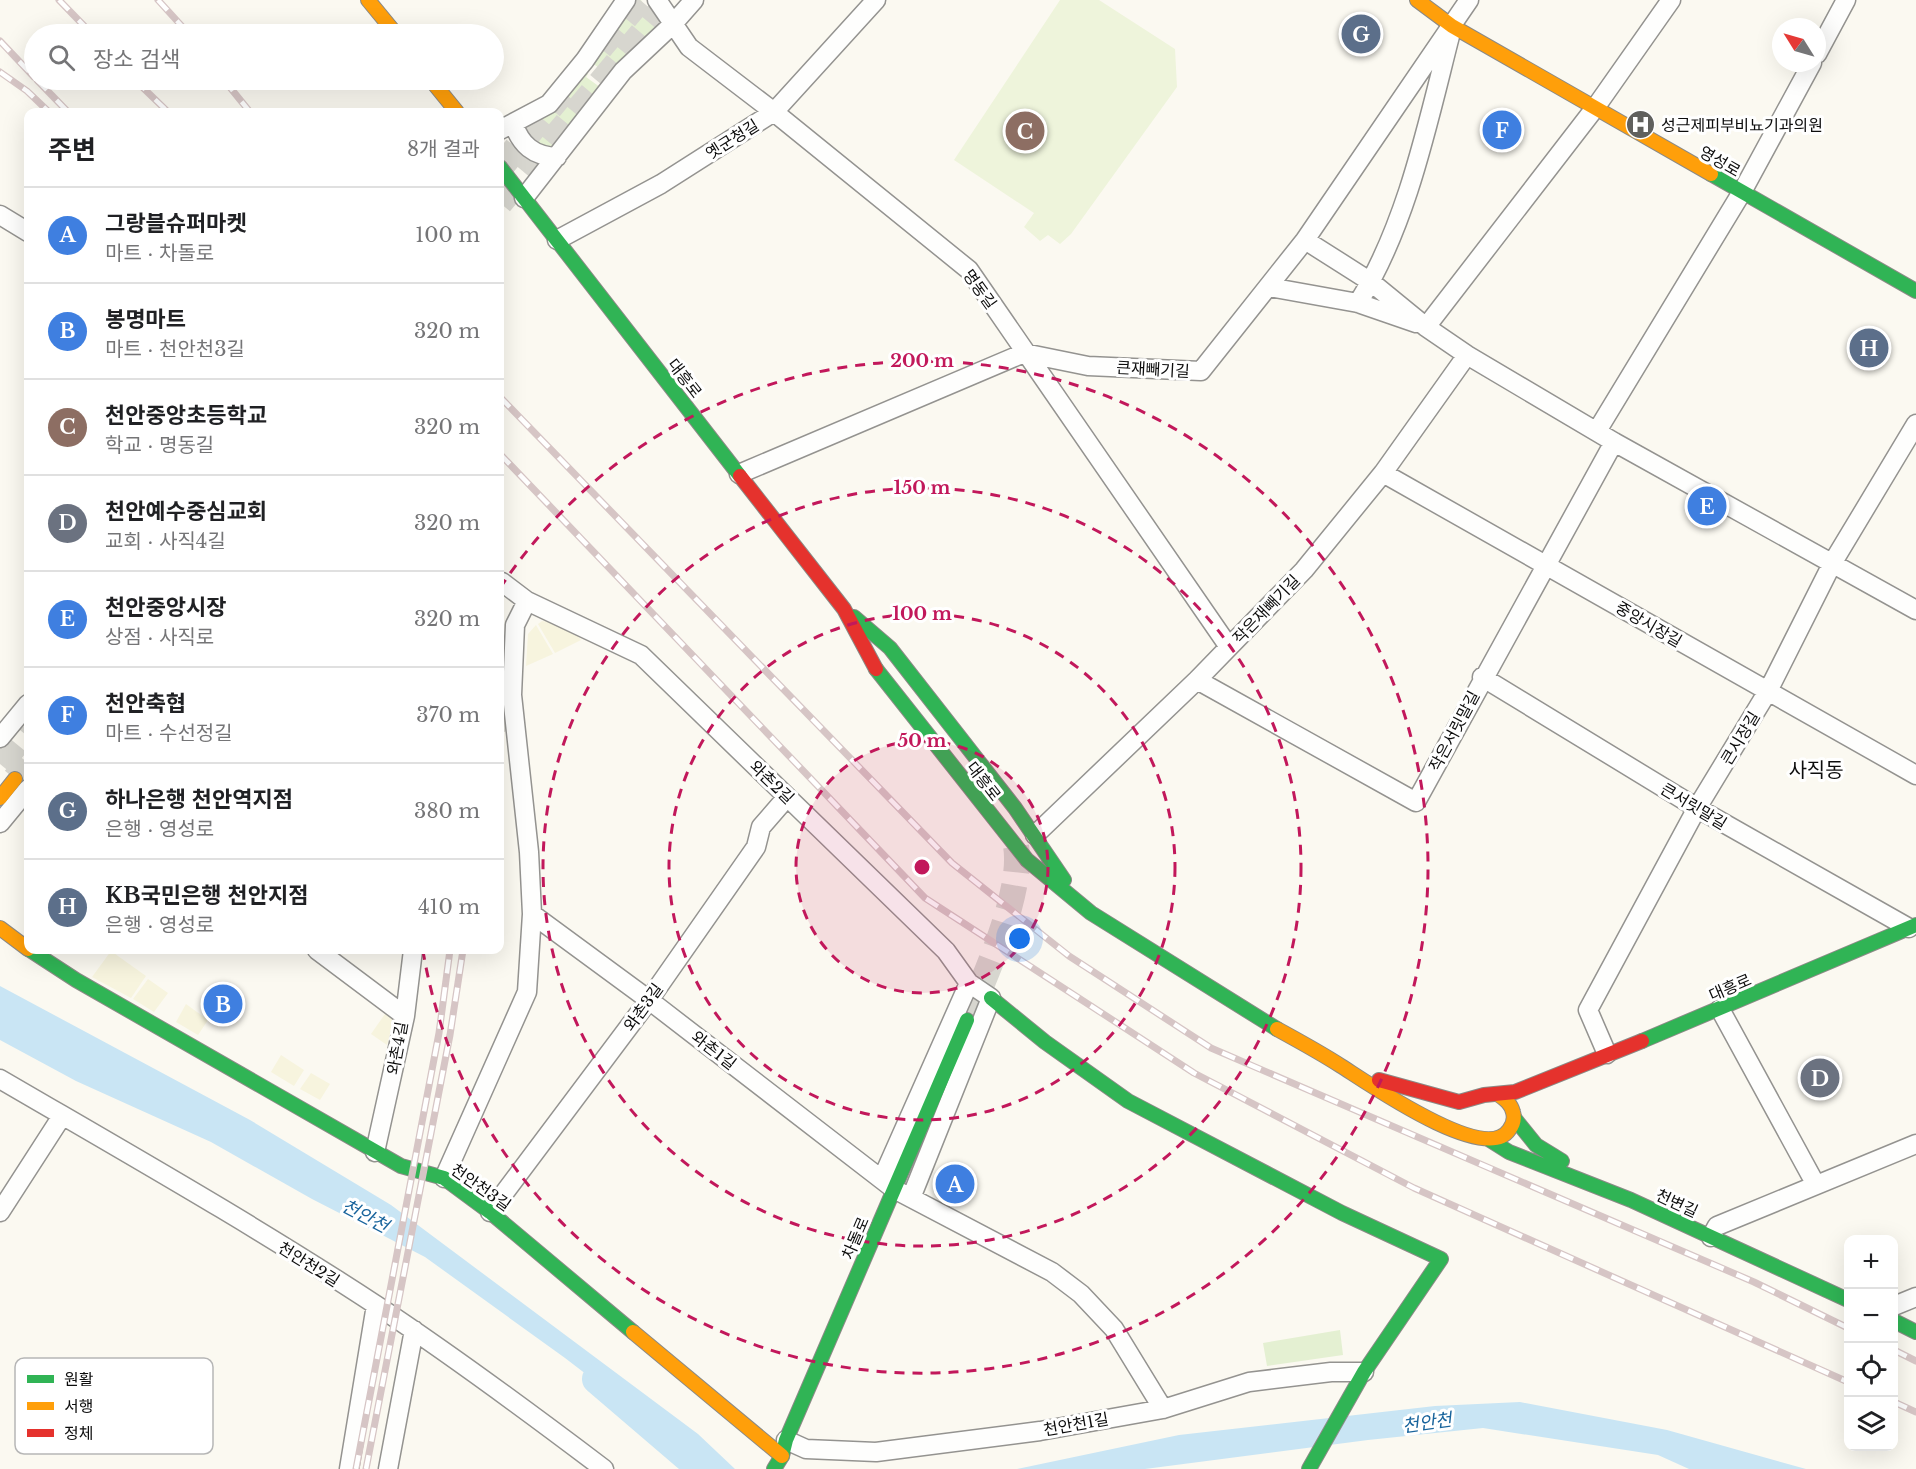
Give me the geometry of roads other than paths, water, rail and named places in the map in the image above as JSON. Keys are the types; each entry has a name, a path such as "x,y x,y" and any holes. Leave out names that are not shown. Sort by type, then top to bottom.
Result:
{"street":[{"path":"369,0 388,24"},
{"path":"557,157 545,156 526,146 506,127 549,104 585,60 626,0"},
{"name":"명동길","path":"657,0 672,26 689,47 774,112 969,270 1228,647"},
{"path":"524,198 623,71 672,26 694,0"},
{"name":"옛군청길","path":"557,240 661,184 774,112 876,0"},
{"name":"큰재빼기길","path":"1024,353 1088,366 1201,371 1305,240 1469,0"},
{"path":"1426,327 1595,108 1671,0"},
{"path":"1826,37 1846,0"},
{"name":"영성로","path":"1423,2 1452,26 1916,291"},
{"path":"1358,303 1371,282 1402,208 1430,117 1452,26"},
{"path":"1597,431 1742,192 1807,72"},
{"path":"439,90 454,108"},
{"name":"대흥로","path":"504,172 844,609 876,670 1027,860 1076,898 1091,913 1219,995 1341,1066"},
{"path":"0,215 24,230"},
{"path":"1305,240 1371,282 1426,327 1467,355 1614,442 1916,610"},
{"path":"1269,287 1358,303 1426,327"},
{"path":"739,474 1024,353"},
{"name":"작은재빼기길","path":"1035,835 1197,680 1304,570 1383,473 1467,355"},
{"name":"큰시장길","path":"1607,1054 1588,1010 1697,808 1768,692 1833,562 1916,424"},
{"name":"작은서릿말길","path":"1197,680 1416,802 1482,677 1614,442"},
{"name":"중앙시장길","path":"1383,473 1916,775"},
{"name":"와촌2길","path":"504,584 527,601 641,655 946,951 969,983 991,998"},
{"path":"444,1178 528,992 532,914 529,852 512,695 515,625 527,601"},
{"path":"844,609 1003,811"},
{"name":"대흥로","path":"844,609 890,648 1035,835 1076,898"},
{"name":"큰서릿말길","path":"1482,677 1697,808 1912,927"},
{"path":"0,738 24,709"},
{"path":"0,798 22,784"},
{"path":"0,823 22,784"},
{"name":"와촌3길","path":"490,1212 649,1000 756,847 761,827 787,797"},
{"name":"와촌1길","path":"532,914 649,1000 888,1184 1052,1272 1081,1294 1114,1329 1163,1409"},
{"name":"대흥로","path":"1555,1077 1912,927"},
{"name":"천안천3길","path":"0,928 24,945"},
{"name":"천안천3길","path":"37,954 87,986 375,1152 401,1166 444,1178 490,1212 779,1458"},
{"name":"와촌4길","path":"322,954 405,1016 375,1152"},
{"path":"405,1016 413,954"},
{"path":"888,1184 969,983"},
{"path":"911,1198 991,998 1045,1042 1128,1101 1342,1213 1441,1259 1364,1372 1309,1469"},
{"path":"1720,1009 1816,1185"},
{"name":"차돌로","path":"779,1458 888,1184 967,1020"},
{"path":"1341,1066 1392,1084 1459,1102 1485,1095 1499,1095 1555,1077"},
{"name":"천변길","path":"1341,1066 1388,1098 1436,1122 1486,1139 1509,1152 1844,1284"},
{"path":"1478,1098 1472,1104 1468,1117 1472,1130 1486,1139 1508,1133 1514,1115 1555,1077"},
{"name":"천안천2길","path":"0,1080 211,1203 376,1305 477,1374 604,1469"},
{"path":"1499,1095 1511,1104 1514,1115"},
{"name":"천변길","path":"1514,1115 1536,1145 1556,1158 1714,1232 1844,1298"},
{"path":"0,1212 62,1116"},
{"path":"1714,1232 1816,1185 1916,1144"},
{"path":"1898,1304 1916,1297"},
{"path":"349,1469 376,1305"},
{"path":"1898,1308 1916,1317"},
{"path":"1898,1323 1916,1332"},
{"path":"388,1469 414,1330"},
{"name":"천안천1길","path":"779,1458 806,1449 876,1452 1040,1431 1163,1409 1249,1382 1331,1372 1364,1372"}],"water":[{"path":"0,986 250,1120 391,1205 698,1434 735,1469 689,1469 672,1440 565,1358 425,1257 312,1199 211,1142 76,1081 0,1040"},
{"path":"1520,1402 1667,1430 1806,1469 1689,1469 1658,1455 1483,1428 1368,1440 1145,1469 1017,1469 1179,1435 1435,1406"}],"waterway":[{"name":"천안천","path":"597,1379 702,1469"}],"tunnel":[{"path":"600,48 640,0"},
{"path":"504,198 670,0"},
{"path":"504,163 563,92"},
{"path":"504,722 514,718"},
{"path":"0,764 24,735"},
{"path":"15,779 24,768"},
{"path":"967,1020 994,954 1011,901 1017,854 1013,835"}],"railway":[{"path":"59,0 82,24"},
{"path":"158,0 180,24"},
{"path":"0,41 24,66"},
{"path":"0,72 24,89"},
{"path":"26,90 45,108"},
{"path":"47,90 64,108"},
{"path":"145,90 164,108"},
{"path":"232,90 247,108"},
{"path":"504,401 952,863 1069,956 1211,1048 1754,1282 1844,1326"},
{"path":"504,458 925,898 1194,1073 1414,1188 1844,1380"},
{"path":"356,1469 439,1033 449,954"},
{"path":"366,1469 450,1035 462,954"},
{"path":"1898,1352 1916,1361"},
{"path":"1898,1404 1916,1412"}],"place":[{"name":"하나은행 천안역지점","path":"1361,34"},
{"name":"성근제피부비뇨기과의원","path":"1640,125"},
{"name":"천안축협","path":"1502,130"},
{"name":"천안중앙초등학교","path":"1025,131"},
{"name":"KB국민은행 천안지점","path":"1869,348"},
{"name":"천안중앙시장","path":"1707,506"},
{"name":"봉명마트","path":"223,1004"},
{"name":"천안예수중심교회","path":"1820,1078"},
{"name":"그랑블슈퍼마켓","path":"955,1184"}],"district":[{"name":"사직동","path":"1816,770"}]}
